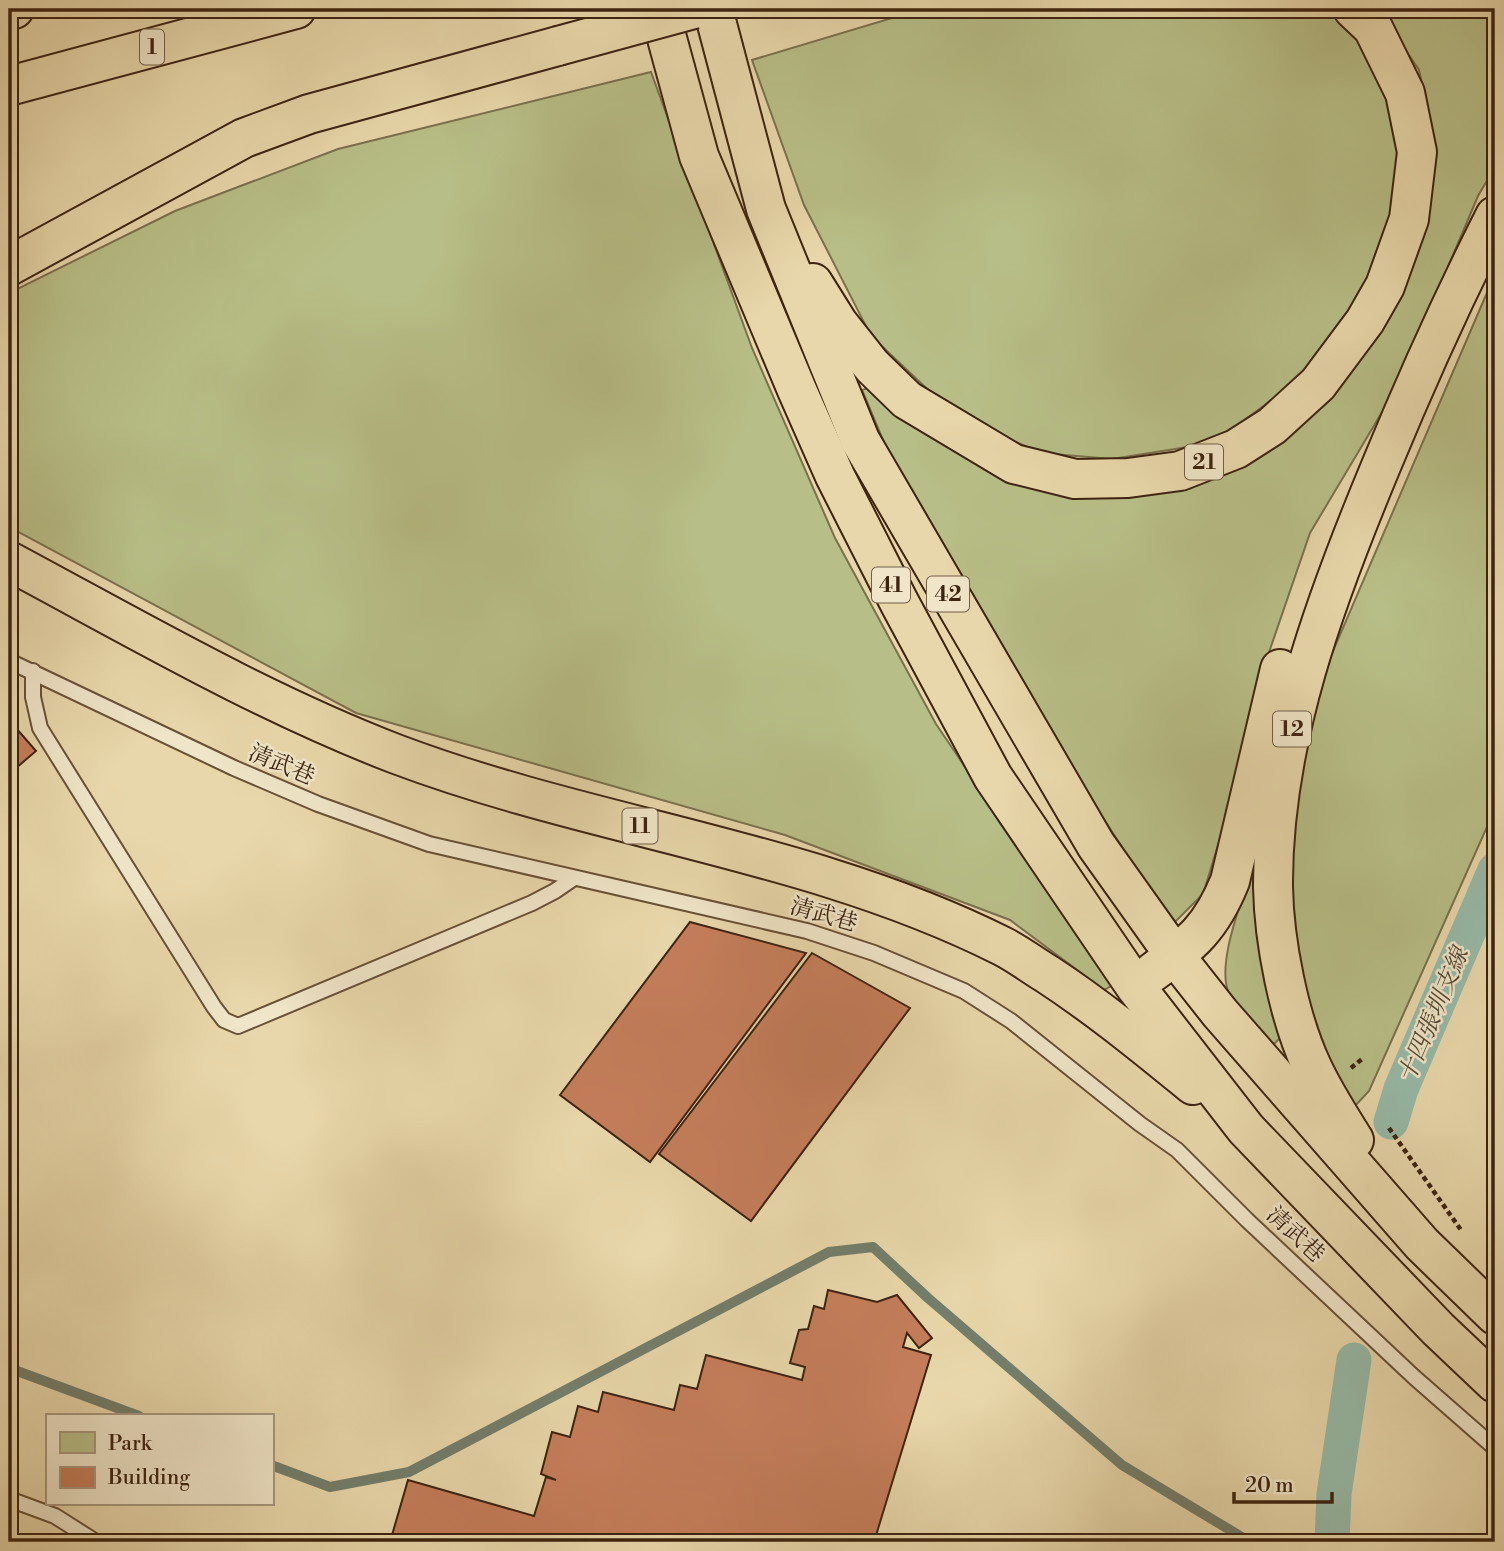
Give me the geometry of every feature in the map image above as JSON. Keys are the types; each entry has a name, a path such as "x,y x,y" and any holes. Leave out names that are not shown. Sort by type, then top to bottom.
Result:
{"highway":[{"name":"1","path":"9,86 296,9"},
{"name":"41","path":"659,9 699,156 835,476 993,777 1135,986"},
{"path":"9,266 243,138 309,114 694,9"},
{"path":"712,9 766,209"},
{"name":"21","path":"766,209 838,323 872,366 907,400 1014,464 1075,480 1128,478 1180,471 1236,449 1272,426 1318,384 1364,321 1385,286 1409,219 1417,152 1405,93 1373,28 1353,9"},
{"name":"42","path":"766,209 860,440 1096,845 1175,956"},
{"name":"12","path":"1422,1244 1328,1100 1310,1064 1280,959 1273,888 1278,807 1294,718 1319,628 1351,538 1402,415 1495,216"},
{"path":"1402,415 1320,561 1290,631 1263,734 1230,881 1219,908 1205,929 1135,986 1247,1129 1438,1329 1495,1383"},
{"name":"11","path":"9,561 256,694 396,754 519,796 832,878 934,914 1006,948 1099,1009 1247,1129"},
{"path":"1175,956 1220,1013 1422,1244 1495,1315"}],"lane":[{"name":"清武巷","path":"9,661 234,768 318,804 429,844 807,931 874,953 964,991 1011,1021 1140,1124 1177,1150 1247,1220 1414,1377 1495,1448"},
{"path":"33,671 33,696 40,728 214,1007 224,1020 238,1026 532,903 574,878"},
{"path":"9,1499 55,1516 96,1542"}],"path":[{"path":"1348,1071 1362,1059"},
{"path":"1388,1127 1467,1237"}],"green space":[{"path":"922,9 1348,9 1356,14 1411,165 1393,257 1321,364 1213,443 1112,459 1041,453 956,416 871,336 804,205 752,60"},
{"path":"1378,9 1495,9 1495,167 1478,196 1397,387 1310,533 1265,664 1234,793 1203,894 1173,924 1019,691 891,459 862,390 876,385 1086,483 1322,402 1431,127 1419,70"},
{"path":"651,72 752,348 835,538 936,724 1113,985 1104,990 1010,920 785,835 356,713 9,527 9,293 175,211 338,149"},
{"path":"1495,274 1495,809 1369,1091 1354,1107 1321,1042 1293,960 1287,836 1321,679"},
{"path":"1251,868 1261,871 1285,1033 1269,1049 1236,1005 1228,991 1226,978 1228,947"}],"building":[{"path":"9,720 36,751 9,774"},
{"path":"690,922 806,953 650,1162 560,1095"},
{"path":"812,953 910,1008 751,1221 659,1154"},
{"path":"828,1290 877,1302 897,1295 932,1338 919,1348 907,1333 903,1347 931,1355 874,1542 390,1542 408,1480 534,1516 546,1477 556,1480 541,1474 552,1432 570,1437 578,1406 598,1412 603,1392 674,1410 680,1385 697,1389 706,1355 802,1380 805,1367 790,1363 799,1330 808,1329 814,1306 824,1309"}],"waterway":[{"name":"十四張圳支線","path":"1391,1122 1401,1089 1495,870"},
{"path":"273,1466 330,1487 409,1472 829,1252 873,1247 928,1298 1122,1465 1250,1542"},
{"name":"十四張圳支線","path":"1332,1542 1334,1494 1354,1360"},
{"path":"9,1368 134,1414"}]}
